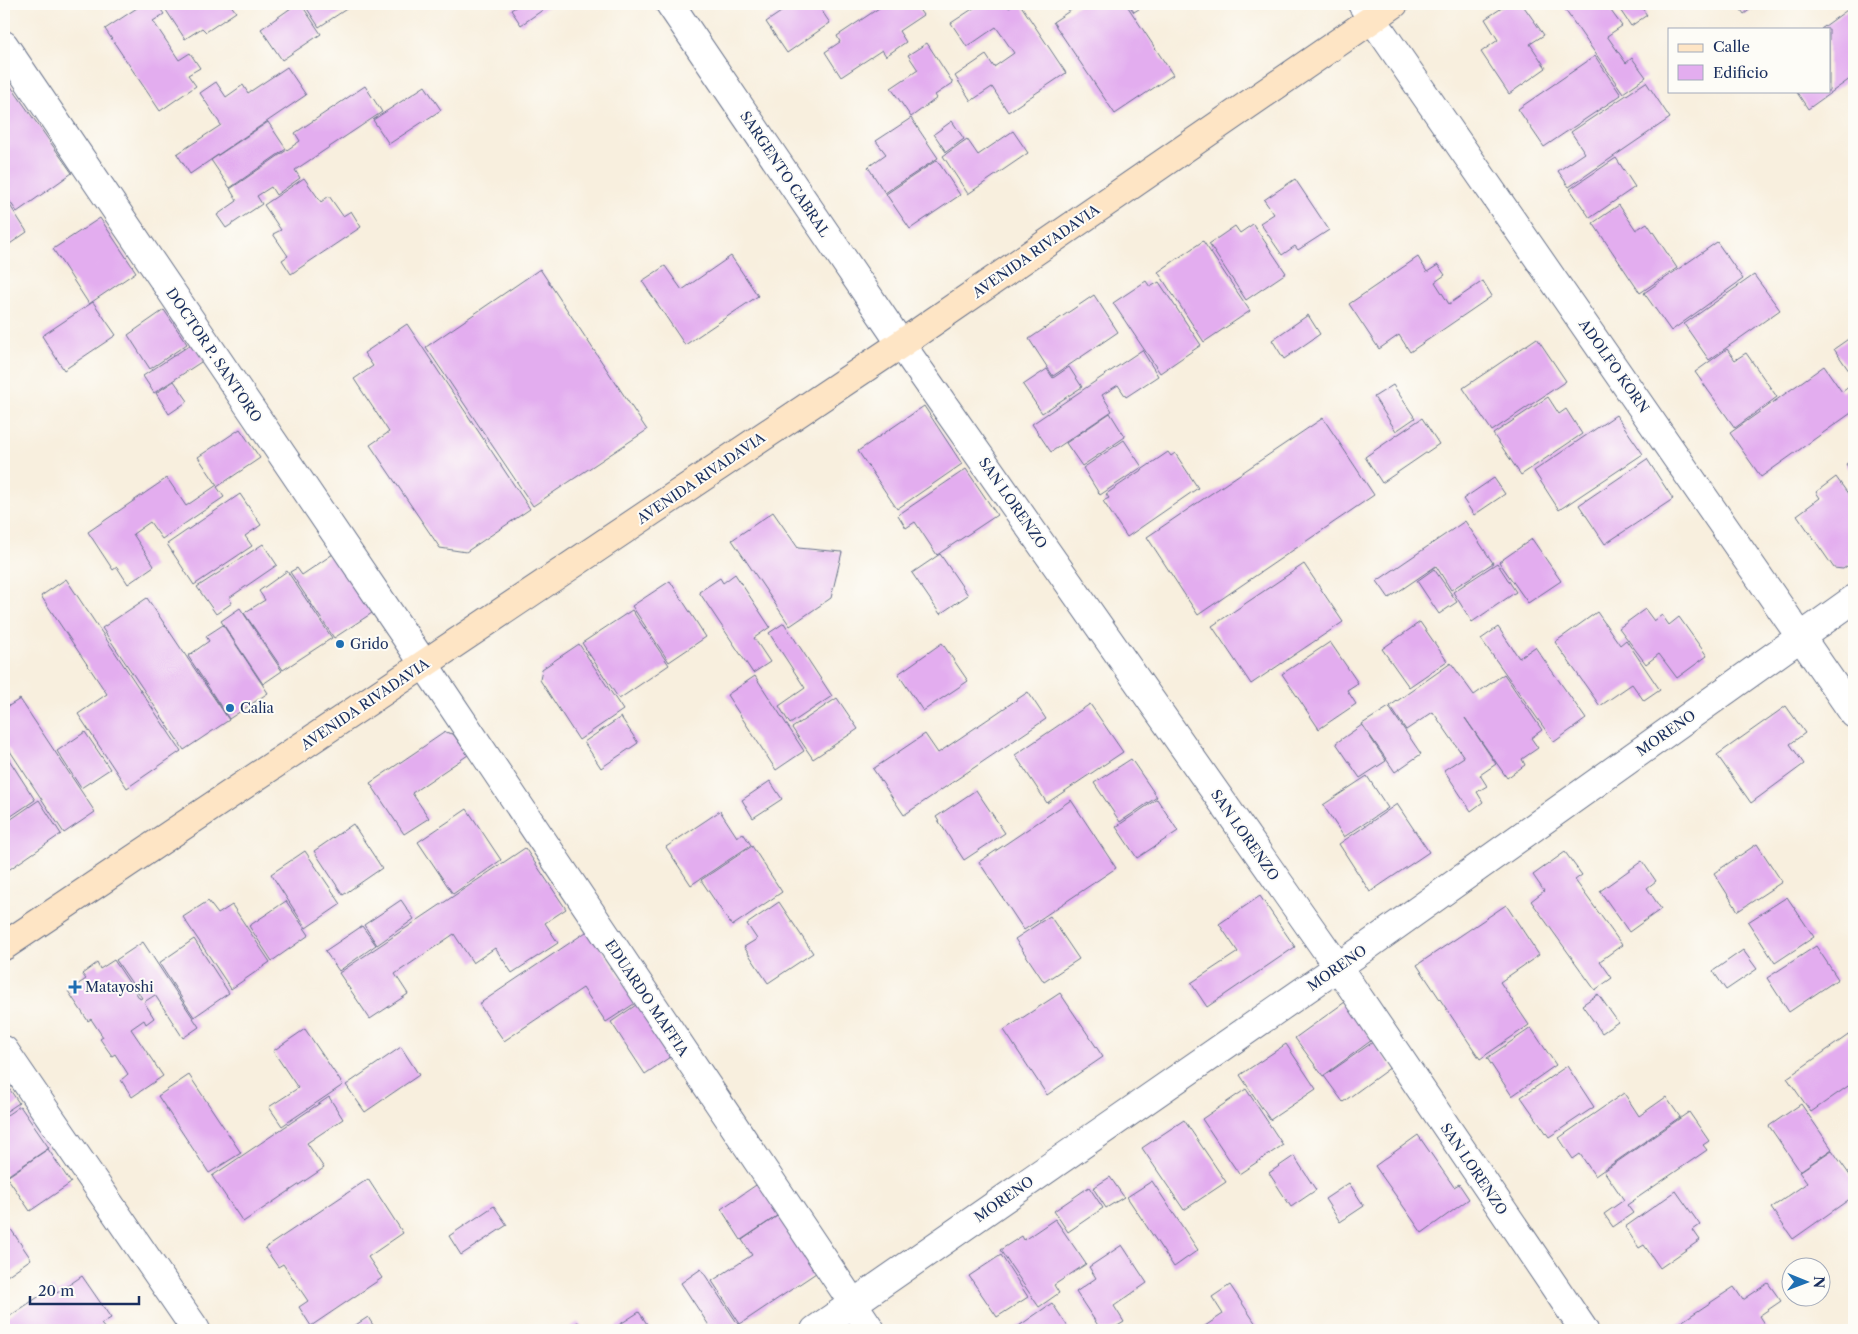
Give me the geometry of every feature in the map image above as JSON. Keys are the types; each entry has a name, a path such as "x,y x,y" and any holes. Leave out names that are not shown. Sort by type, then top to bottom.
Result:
{"main road":[{"name":"AVENIDA RIVADAVIA","path":"4,946 901,344 1367,11 1394,4"}],"street":[{"name":"SARGENTO CABRAL","path":"670,4 901,344"},
{"name":"ADOLFO KORN","path":"1367,11 1802,636 1854,714"},
{"name":"DOCTOR P. SANTORO","path":"4,45 424,664"},
{"name":"SAN LORENZO","path":"901,344 1338,967 1584,1330"},
{"name":"MORENO","path":"815,1330 1338,967 1854,599"},
{"name":"EDUARDO MAFFIA","path":"424,664 871,1330"},
{"path":"4,1050 196,1330"}],"building":[{"path":"143,4 157,4 164,14 153,21 179,60 190,53 200,68 188,75 196,86 160,111 105,29"},
{"path":"162,4 230,4 236,12 206,32 202,28 185,39"},
{"path":"288,4 301,4 321,34 282,60 261,29 291,8"},
{"path":"304,4 354,4 319,27"},
{"path":"520,4 545,4 547,7 521,25 511,10"},
{"path":"793,4 817,4 830,23 787,53 766,22"},
{"path":"885,4 915,4 923,15 899,31 906,42 886,56 882,50 841,77 825,52 840,42 837,36"},
{"path":"980,4 1007,4 1009,8 1020,4 1066,73 1008,112 992,87 971,101 955,76 986,55 994,67 1014,53 996,27 967,47 951,23"},
{"path":"1080,4 1126,4 1173,75 1115,114 1053,22"},
{"path":"1128,4 1147,4 1134,12"},
{"path":"1508,4 1522,4 1544,35 1530,44 1546,68 1509,94 1481,52 1498,40 1485,19"},
{"path":"1561,4 1606,4 1622,26 1607,36 1626,63 1632,58 1646,77 1623,93"},
{"path":"1616,4 1639,4 1647,15 1631,26"},
{"path":"1737,4 1758,4 1744,14"},
{"path":"1854,5 1854,76 1808,109 1797,92 1830,92 1830,28 1822,28"},
{"path":"927,43 953,83 935,95 937,98 911,117 891,88 918,70 908,55"},
{"path":"1595,56 1621,95 1544,147 1518,109"},
{"path":"287,67 306,95 190,174 177,154 221,125 200,93 216,82 226,97 243,85 248,93"},
{"path":"5,78 72,173 17,212 4,193"},
{"path":"1646,82 1670,118 1569,187 1558,171 1585,153 1571,132"},
{"path":"365,86 382,112 295,170 300,178 276,195 271,187 257,196 262,204 226,228 217,215 237,201 230,189 300,141 295,133"},
{"path":"425,86 441,110 389,144 373,120"},
{"path":"911,118 938,158 885,193 868,167 886,154 876,141"},
{"path":"952,121 964,139 946,152 934,134"},
{"path":"268,122 286,149 230,188 211,160"},
{"path":"1013,131 1028,153 968,194 943,156 967,139 978,155"},
{"path":"1616,158 1635,187 1590,218 1570,189"},
{"path":"937,160 960,195 910,229 886,194"},
{"path":"304,178 321,202 329,196 343,216 351,211 361,227 291,274 282,260 288,256 273,234 281,230 264,205"},
{"path":"1295,179 1329,230 1298,250 1295,246 1282,255 1260,223 1274,214 1264,200"},
{"path":"4,196 27,232 4,248"},
{"path":"1619,205 1636,230 1647,223 1677,268 1640,293 1593,223"},
{"path":"100,218 136,272 89,304 53,249"},
{"path":"1253,224 1286,273 1246,300 1209,244 1235,226 1240,233"},
{"path":"1203,241 1250,311 1204,342 1158,272"},
{"path":"1717,242 1743,279 1671,331 1644,293"},
{"path":"731,256 758,296 685,345 642,281 665,266 682,290"},
{"path":"1418,257 1427,272 1438,265 1445,275 1435,282 1449,304 1483,281 1492,296 1410,352 1399,335 1379,349 1349,304"},
{"path":"540,269 647,430 533,506 426,347"},
{"path":"1754,275 1780,310 1709,360 1684,324"},
{"path":"1146,281 1150,287 1159,282 1201,345 1160,373 1113,303"},
{"path":"1094,295 1118,332 1053,376 1029,339"},
{"path":"93,302 116,335 64,370 42,336"},
{"path":"164,310 187,344 150,369 128,335"},
{"path":"1308,315 1320,334 1284,359 1272,340"},
{"path":"407,324 530,509 466,552 440,548 370,445 389,432 354,379 373,366 364,353"},
{"path":"1854,335 1854,378 1834,349"},
{"path":"1537,338 1566,381 1492,431 1463,388"},
{"path":"193,343 204,360 154,393 143,376"},
{"path":"1727,349 1735,360 1746,353 1777,397 1735,428 1695,372"},
{"path":"1142,350 1158,376 1126,397 1118,385 1102,395 1112,411 1051,452 1032,424"},
{"path":"1824,366 1842,392 1854,383 1854,411 1761,477 1730,433"},
{"path":"1069,367 1082,387 1042,413 1023,385 1047,369 1053,378"},
{"path":"174,381 188,401 169,414 156,393"},
{"path":"1393,385 1415,418 1396,431 1374,397"},
{"path":"1548,397 1559,414 1566,409 1582,434 1521,475 1493,434"},
{"path":"924,406 962,464 897,509 858,451"},
{"path":"1110,413 1125,437 1082,466 1066,443"},
{"path":"1616,415 1643,454 1559,510 1534,471"},
{"path":"1323,418 1374,495 1198,615 1147,537"},
{"path":"1422,418 1439,444 1382,483 1365,457"},
{"path":"240,429 260,458 217,487 224,497 162,539 150,522 133,534 154,566 128,584 117,567 113,570 88,532 167,478 186,506 217,485 198,457"},
{"path":"1124,440 1142,467 1100,495 1083,468"},
{"path":"1168,452 1171,456 1175,453 1198,488 1127,537 1103,501 1109,498 1106,494"},
{"path":"1854,458 1854,476 1846,464"},
{"path":"1647,459 1673,499 1605,544 1579,505"},
{"path":"966,469 997,515 937,555 915,522 906,528 898,515"},
{"path":"1836,477 1854,502 1854,561 1843,569 1834,568 1797,515 1820,498 1816,492"},
{"path":"1494,478 1505,494 1474,515 1463,499"},
{"path":"240,494 261,525 245,536 252,546 194,585 167,544"},
{"path":"773,512 798,548 842,552 831,598 790,626 732,540"},
{"path":"1465,521 1493,563 1451,590 1436,566 1389,598 1377,581"},
{"path":"1532,539 1561,581 1528,603 1499,562"},
{"path":"263,544 277,565 229,598 232,603 216,614 197,587"},
{"path":"333,554 372,613 334,638 290,572 297,568 302,575"},
{"path":"940,554 968,595 940,614 912,573"},
{"path":"1497,563 1516,592 1472,622 1453,592"},
{"path":"1304,564 1343,622 1251,684 1212,626"},
{"path":"1434,569 1457,602 1439,614 1417,581"},
{"path":"287,571 332,638 283,670 244,613 265,600 259,591"},
{"path":"735,574 770,627 754,638 770,662 753,673 699,592 720,578 723,583"},
{"path":"66,579 181,751 127,788 78,714 107,694 41,596"},
{"path":"670,581 706,637 669,662 632,606"},
{"path":"147,598 229,720 184,750 102,628"},
{"path":"240,608 282,671 263,684 221,621"},
{"path":"1645,609 1654,621 1662,615 1669,625 1679,617 1707,656 1677,678 1659,654 1646,664 1619,628"},
{"path":"632,610 669,665 619,699 582,643"},
{"path":"1597,612 1620,645 1626,640 1660,690 1644,701 1632,684 1600,706 1555,642"},
{"path":"1420,622 1447,661 1409,687 1382,649"},
{"path":"784,623 832,696 790,724 779,706 805,688 769,633"},
{"path":"223,625 268,693 229,719 188,656 209,641 206,636"},
{"path":"1498,627 1519,658 1535,647 1586,719 1554,742 1481,639"},
{"path":"1330,642 1358,683 1347,690 1356,704 1319,729 1282,674"},
{"path":"942,643 968,681 923,711 898,674"},
{"path":"579,644 623,710 579,740 540,680 542,669"},
{"path":"1451,663 1474,695 1504,674 1542,730 1531,738 1538,748 1522,759 1525,765 1507,778 1465,718 1496,764 1480,775 1487,786 1477,792 1483,802 1471,811 1444,770 1464,757 1433,712 1406,730 1390,706"},
{"path":"755,676 804,751 776,770 727,695"},
{"path":"1028,692 1046,719 904,815 873,769 925,734 938,753"},
{"path":"837,698 858,729 813,759 792,728"},
{"path":"20,699 95,812 64,833 4,742 4,709"},
{"path":"1090,704 1123,752 1047,803 1015,755"},
{"path":"1786,706 1805,733 1790,744 1804,764 1751,803 1717,755"},
{"path":"1389,707 1421,754 1395,772 1362,724"},
{"path":"621,717 638,743 601,768 584,742"},
{"path":"1362,725 1386,761 1360,778 1336,743"},
{"path":"85,732 110,769 81,788 57,751"},
{"path":"445,732 453,734 468,755 412,793 429,818 404,834 370,783"},
{"path":"4,745 9,753 4,757"},
{"path":"8,758 35,800 4,821 4,761"},
{"path":"1131,759 1157,797 1120,822 1094,783"},
{"path":"1367,776 1388,808 1344,837 1323,805"},
{"path":"770,781 782,799 753,818 742,800"},
{"path":"976,790 1005,833 964,860 936,817"},
{"path":"1157,799 1178,831 1137,858 1116,827"},
{"path":"39,800 61,834 4,873 4,824"},
{"path":"1071,800 1116,868 1024,930 979,862"},
{"path":"1397,804 1429,852 1370,892 1339,844"},
{"path":"467,809 501,860 453,894 418,842"},
{"path":"720,811 737,837 743,833 751,845 691,885 666,847"},
{"path":"353,824 382,868 343,895 314,851"},
{"path":"1757,844 1782,882 1738,911 1714,873"},
{"path":"752,846 782,892 732,926 701,880"},
{"path":"525,848 566,909 545,923 558,943 512,973 495,948 473,963 454,934 395,974 408,994 370,1019 339,973"},
{"path":"305,851 341,904 306,928 271,874"},
{"path":"1565,852 1582,875 1575,880 1622,945 1600,961 1612,978 1595,990 1531,901 1544,891 1533,875"},
{"path":"1642,861 1656,881 1647,888 1661,909 1629,932 1600,891"},
{"path":"1260,896 1295,947 1207,1007 1191,983 1238,952 1219,924"},
{"path":"1787,897 1814,937 1775,963 1748,922"},
{"path":"401,900 414,919 377,945 364,925"},
{"path":"208,901 218,914 232,905 270,962 231,989 183,917"},
{"path":"286,901 309,935 272,961 249,926"},
{"path":"779,902 813,953 768,983 744,947 757,939 747,924"},
{"path":"1506,905 1539,955 1500,982 1529,1025 1480,1059 1417,965"},
{"path":"1050,916 1079,959 1044,982 1015,939"},
{"path":"362,926 376,945 339,971 325,951"},
{"path":"589,930 637,1002 606,1022 583,988 504,1041 479,1004"},
{"path":"194,939 229,993 194,1017 159,963"},
{"path":"143,942 199,1027 183,1038 155,995 144,1002 154,1018 146,1024 144,1020 131,1029 163,1076 132,1097 121,1080 128,1074 115,1054 112,1056 100,1039 103,1037 91,1019 88,1021 68,991 86,979 82,974 97,963 100,969 114,960 140,999 142,998 116,960"},
{"path":"1816,946 1838,979 1789,1012 1767,978"},
{"path":"1743,950 1757,969 1726,990 1713,971"},
{"path":"1060,993 1103,1057 1047,1095 1004,1030"},
{"path":"1598,994 1618,1022 1602,1033 1582,1005"},
{"path":"1345,1002 1372,1040 1323,1076 1295,1038"},
{"path":"639,1003 673,1055 645,1074 611,1022"},
{"path":"1531,1028 1556,1065 1512,1096 1487,1058"},
{"path":"305,1029 343,1085 282,1126 269,1107 298,1088 273,1051"},
{"path":"1854,1031 1854,1082 1811,1112 1787,1078"},
{"path":"1373,1042 1391,1067 1343,1102 1324,1076"},
{"path":"1286,1044 1316,1089 1270,1120 1240,1075"},
{"path":"401,1047 419,1075 365,1112 346,1085"},
{"path":"1567,1066 1594,1107 1549,1137 1521,1097"},
{"path":"189,1075 241,1153 209,1173 158,1096"},
{"path":"4,1081 19,1103 4,1113"},
{"path":"1246,1089 1283,1145 1239,1174 1202,1119"},
{"path":"1624,1093 1639,1116 1666,1097 1680,1117 1595,1176 1580,1154 1573,1159 1559,1138"},
{"path":"329,1097 343,1119 307,1143 324,1168 243,1222 212,1176"},
{"path":"1801,1104 1832,1149 1800,1171 1769,1126"},
{"path":"20,1106 49,1148 7,1176 4,1171 4,1117"},
{"path":"1689,1112 1709,1141 1703,1145 1707,1150 1627,1205 1633,1213 1613,1227 1604,1214 1624,1200 1604,1171"},
{"path":"1184,1120 1226,1182 1184,1210 1142,1148"},
{"path":"1418,1135 1454,1187 1459,1184 1469,1199 1422,1233 1375,1166"},
{"path":"48,1149 71,1183 30,1211 7,1177"},
{"path":"1832,1150 1854,1181 1854,1196 1793,1239 1771,1208 1807,1183 1799,1172"},
{"path":"1294,1156 1316,1190 1291,1207 1269,1173"},
{"path":"1110,1177 1124,1197 1106,1208 1093,1188"},
{"path":"368,1179 403,1233 368,1257 382,1278 311,1326 299,1307 308,1301 283,1264 278,1267 265,1248"},
{"path":"762,1181 783,1212 741,1240 721,1209"},
{"path":"1152,1181 1198,1250 1174,1267 1127,1197"},
{"path":"1349,1183 1364,1206 1340,1222 1325,1199"},
{"path":"1089,1187 1103,1208 1068,1232 1054,1211"},
{"path":"1676,1191 1700,1225 1693,1230 1700,1240 1660,1268 1644,1245 1639,1248 1625,1227"},
{"path":"494,1206 507,1225 461,1255 449,1236"},
{"path":"783,1212 822,1269 740,1324 712,1281 752,1255 742,1240"},
{"path":"4,1219 31,1259 4,1278"},
{"path":"1055,1219 1086,1264 1054,1285 1059,1293 1039,1307 1000,1250 1022,1236 1024,1240"},
{"path":"1122,1245 1147,1283 1114,1306 1124,1322 1111,1330 1101,1330 1076,1292 1096,1278 1089,1267"},
{"path":"1001,1255 1028,1297 997,1317 969,1276"},
{"path":"701,1269 742,1330 712,1330 681,1283"},
{"path":"82,1276 111,1318 101,1324 106,1330 4,1330 4,1320 53,1287 57,1293"},
{"path":"1768,1283 1780,1302 1759,1316 1768,1330 1678,1330 1675,1326 1734,1287 1743,1300"},
{"path":"1230,1285 1260,1330 1199,1330 1223,1314 1212,1297"},
{"path":"1052,1303 1070,1330 1013,1330"},
{"path":"639,1312 651,1330 611,1330"},
{"path":"368,1317 376,1330 348,1330"},
{"path":"578,1322 584,1330 566,1330"}],"place":[{"name":"Grido","path":"340,644"},
{"name":"Calia","path":"230,708"},
{"name":"Matayoshi","path":"75,987"}]}
